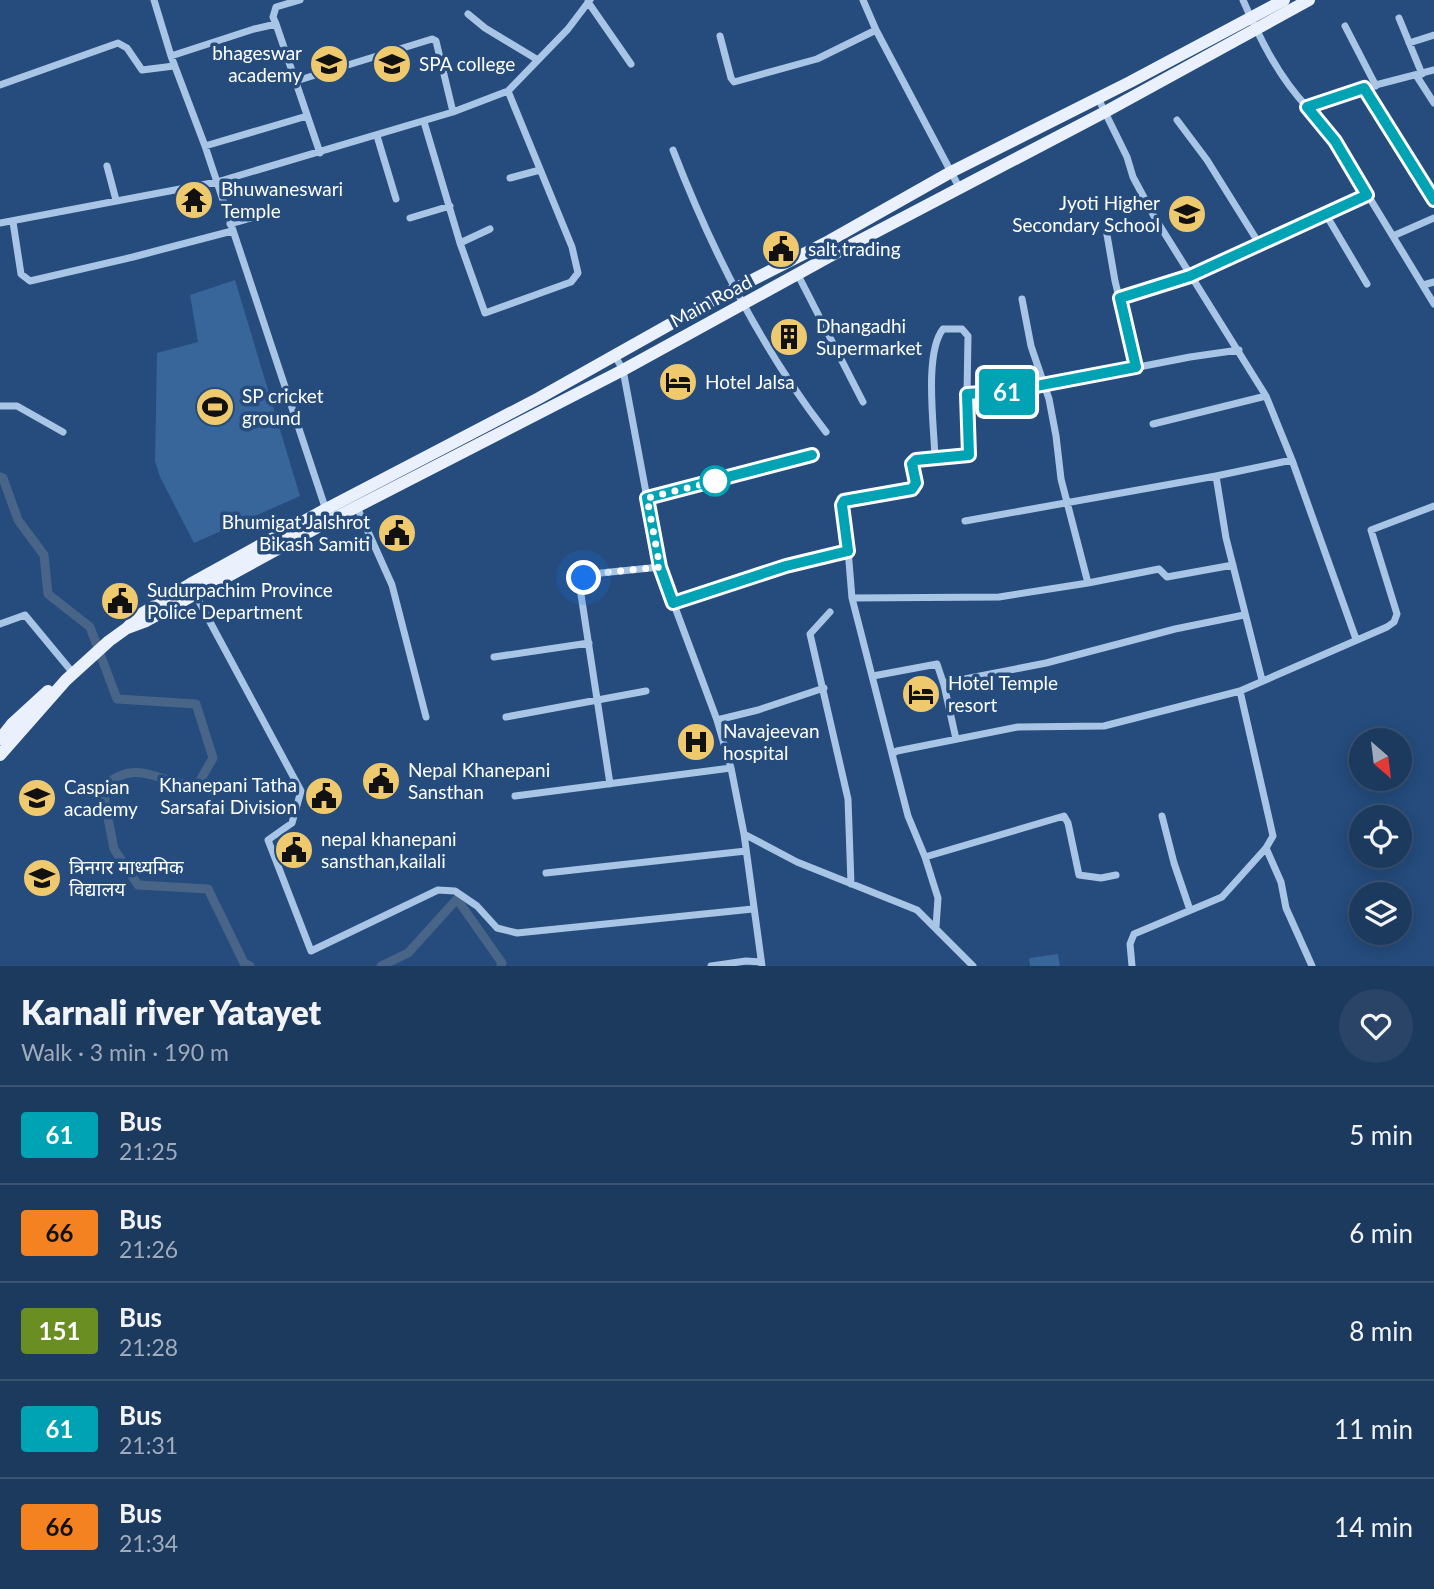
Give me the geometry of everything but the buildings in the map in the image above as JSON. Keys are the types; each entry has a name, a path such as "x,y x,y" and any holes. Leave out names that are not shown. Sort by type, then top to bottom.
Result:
{"main road":[{"name":"Main Road","path":"72,675 135,618 245,552 327,515 490,431 623,370 834,254 1105,113 1253,23 1284,0"},
{"name":"Main Road","path":"127,628 146,621 327,515 357,507 615,356 951,172 1253,23 1309,0"},
{"path":"828,241 834,254"},
{"path":"0,739 12,724 51,688 72,675"},
{"path":"0,755 72,675"}],"street":[{"path":"155,0 174,66 205,146 327,515"},
{"path":"300,0 276,7 273,18 320,153"},
{"path":"863,0 876,30 960,189"},
{"path":"1243,0 1266,51 1291,89 1335,141 1434,304"},
{"path":"0,223 217,182 453,112 508,91 568,29 589,1 631,64"},
{"path":"468,15 538,60"},
{"path":"1399,18 1419,74 1434,103"},
{"path":"171,56 276,24"},
{"path":"1345,26 1376,86"},
{"path":"720,36 734,82 817,59 876,30"},
{"path":"1409,43 1434,35"},
{"path":"296,81 432,39 436,41 453,112"},
{"path":"0,85 118,43 127,47 142,69 174,66"},
{"path":"1307,107 1364,88 1434,70"},
{"path":"1364,88 1434,200"},
{"path":"424,122 460,243 485,313 571,282 578,273 572,247 508,91"},
{"path":"1098,98 1127,157 1133,177 1190,276 1266,396 1292,460 1356,639"},
{"path":"205,146 307,116"},
{"path":"1177,120 1207,160 1260,245"},
{"path":"377,136 396,199"},
{"path":"673,150 699,216 743,306 774,360 826,432"},
{"path":"107,166 116,200"},
{"path":"510,178 540,170"},
{"path":"1120,298 1190,276 1367,195"},
{"path":"410,218 450,206"},
{"path":"13,222 21,274 30,281 133,257 231,228 272,212"},
{"path":"1325,213 1367,284"},
{"path":"1393,236 1434,218"},
{"path":"460,243 490,229"},
{"path":"1106,229 1136,367"},
{"path":"798,275 863,402"},
{"path":"1423,285 1434,282"},
{"path":"1022,299 1028,334 1056,436 1061,479 1088,583"},
{"path":"935,457 932,358 937,337 943,330 962,329 968,335 969,455 922,458 912,464 916,483 912,489 844,501 842,505 852,598 908,816 938,898 936,927"},
{"path":"967,394 1010,391 1239,350"},
{"path":"615,356 623,370 660,567 717,720 731,768 744,834 761,964 746,961 711,966"},
{"path":"1153,424 1266,396"},
{"path":"0,406 17,406 63,432"},
{"path":"647,498 812,455"},
{"path":"965,521 1292,460"},
{"path":"1216,476 1244,615 1262,680"},
{"path":"892,754 1018,727 1104,726 1240,691 1387,627 1394,622 1397,614 1371,530 1434,506"},
{"path":"357,507 391,585 426,717"},
{"path":"673,603 786,566 848,551"},
{"path":"852,598 999,597 1159,569 1167,577 1233,565"},
{"path":"610,784 580,588 584,578 591,574 660,567"},
{"path":"195,593 301,791 292,823 268,840 311,951 438,890 455,891 477,906 497,928 517,933 753,909"},
{"path":"830,612 810,634 848,800 851,884"},
{"path":"0,624 26,615 72,675"},
{"path":"944,683 1046,663 1175,629 1244,615"},
{"path":"494,657 589,643"},
{"path":"873,676 936,664 944,683 956,739"},
{"path":"717,720 758,710 824,688"},
{"path":"506,717 646,691"},
{"path":"1132,966 1130,944 1135,934 1222,897 1266,848 1273,836 1240,691"},
{"path":"515,796 731,768"},
{"path":"925,857 1064,816 1068,823 1079,875 1093,878 1116,875"},
{"path":"1161,816 1190,911"},
{"path":"744,834 797,862 917,910 973,966"},
{"path":"1266,848 1281,881 1286,908 1312,966"},
{"path":"546,873 746,851"}],"shaded area":[{"name":"SP cricket ground","path":"235,280 300,496 194,543 160,477 155,461 157,353 198,342 190,295"},
{"path":"1058,954 1060,966 1030,966 1029,958"}],"waterway":[{"path":"0,477 3,478 18,520 44,555 48,594 90,627 117,699 196,704 213,758 198,784 129,773 117,777 105,786 105,803 114,849 138,885 208,889 244,963 250,966"},
{"path":"381,966 408,953 457,899 502,963 501,966"}],"bus line":[{"name":"61","path":"812,455 775,467 647,498 660,567 673,603 786,566 848,551 842,505 844,501 912,489 916,483 912,464 916,460 969,455 967,394 1010,391 1136,367 1120,298 1190,276 1367,195 1335,141 1307,107 1364,88 1434,200"}],"place":[{"name":"bhageswar academy","path":"329,64"},
{"name":"SPA college","path":"392,64"},
{"name":"Bhuwaneswari Temple","path":"194,200"},
{"name":"Jyoti Higher Secondary School","path":"1187,214"},
{"name":"salt trading","path":"781,249"},
{"name":"Dhangadhi Supermarket","path":"789,337"},
{"name":"Hotel Jalsa","path":"678,382"},
{"name":"SP cricket ground","path":"215,407"},
{"name":"Bhumigat Jalshrot Bikash Samiti","path":"397,533"},
{"name":"Sudurpachim Province Police Department","path":"120,601"},
{"name":"Hotel Temple resort","path":"921,694"},
{"name":"Navajeevan hospital","path":"696,742"},
{"name":"Nepal Khanepani Sansthan","path":"381,781"},
{"name":"Khanepani Tatha Sarsafai Division","path":"324,796"},
{"name":"Caspian academy","path":"37,798"},
{"name":"nepal khanepani sansthan,kailali","path":"294,850"},
{"name":"त्रिनगर माध्यमिक विद्यालय","path":"42,878"}],"route":[{"path":"584,578 591,574 660,567 647,498 705,484 723,479 715,481"}]}
